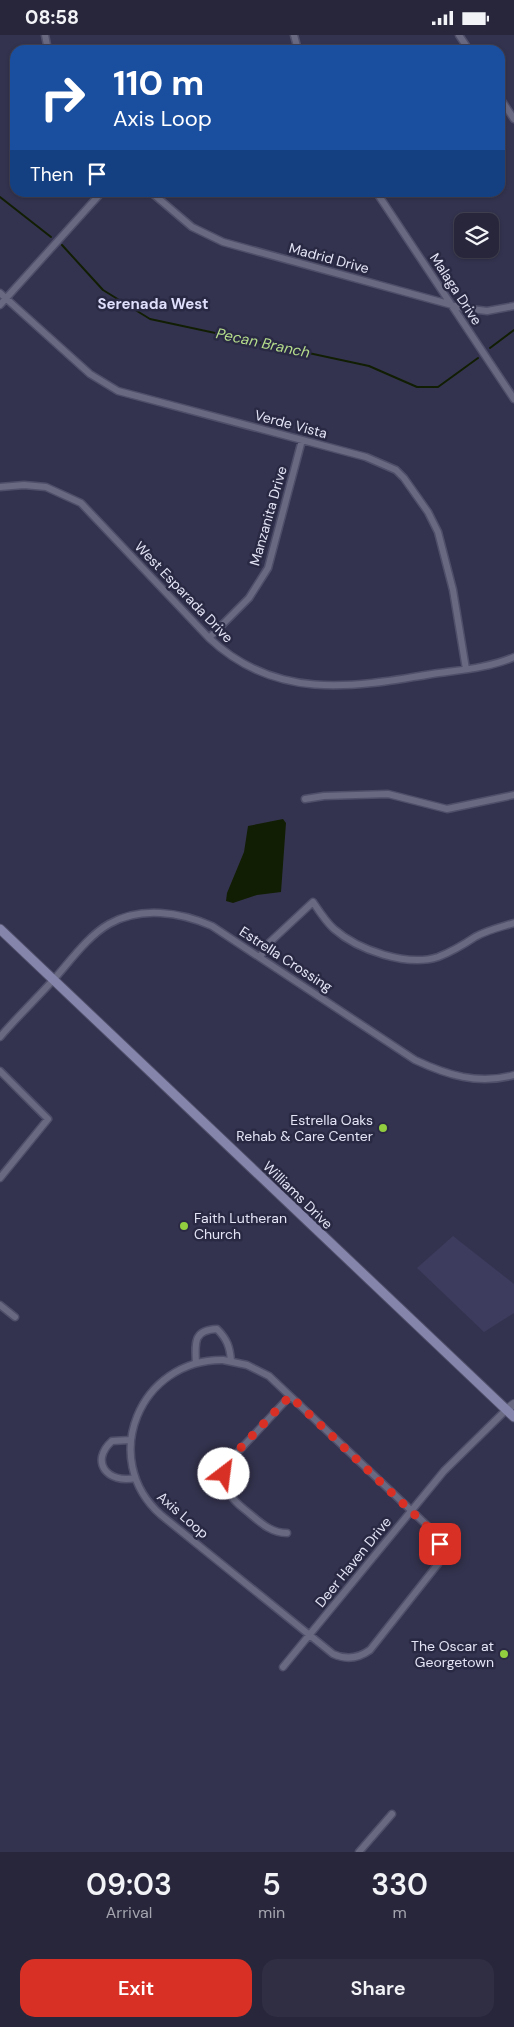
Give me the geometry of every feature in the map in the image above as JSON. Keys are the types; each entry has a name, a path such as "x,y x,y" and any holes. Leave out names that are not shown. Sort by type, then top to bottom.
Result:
{"main road":[{"name":"Williams Drive","path":"0,929 514,1417"}],"street":[{"path":"505,106 514,119"},
{"path":"0,305 96,197"},
{"name":"Madrid Drive","path":"157,197 192,227 212,239 451,304 487,311 514,306"},
{"name":"Malaga Drive","path":"380,197 514,399"},
{"name":"Verde Vista","path":"0,293 90,374 113,389 129,395 377,461 396,470 412,489 433,522 442,543 453,590 466,669"},
{"name":"Manzanita Drive","path":"209,638 249,598 268,569 302,440"},
{"name":"West Esparada Drive","path":"0,487 24,485 46,487 81,503 209,638 232,658 257,671 322,686 373,684 495,664 514,657"},
{"path":"305,799 324,796 388,794 446,809 514,795"},
{"path":"260,957 274,939 313,902 333,928 345,937 368,949 408,959 430,959 440,956 476,937 514,923"},
{"name":"Estrella Crossing","path":"0,1037 91,939 108,924 129,916 145,913 170,913 194,918 212,926 415,1060 433,1069 463,1078 484,1080 514,1075"},
{"path":"0,1071 48,1119 0,1178"},
{"path":"0,1305 15,1317"},
{"path":"196,1363 195,1344 199,1335 207,1330 217,1329 226,1338 230,1347 231,1361"},
{"name":"Axis Loop","path":"214,1360 231,1361 262,1372 290,1396 439,1540 441,1554 436,1569 365,1653 352,1658 337,1656 309,1636 155,1510 144,1498 134,1479 130,1440 138,1414 155,1389 172,1373 196,1363 214,1360"},
{"path":"287,1533 272,1531 231,1498 225,1487 224,1474 230,1459 290,1396"},
{"path":"506,1410 514,1403"},
{"name":"Deer Haven Drive","path":"283,1667 410,1510 454,1461 506,1410"},
{"path":"130,1440 112,1441 104,1451 102,1462 105,1470 112,1477 120,1480 134,1479"},
{"path":"359,1852 392,1813"}],"shaded area":[{"path":"283,819 286,823 281,892 257,895 233,903 226,901 227,893 244,852 248,826"},
{"path":"453,1236 514,1284 514,1313 484,1332 417,1268"}],"waterway":[{"name":"Pecan Branch","path":"0,197 51,237"},
{"name":"Pecan Branch","path":"62,245 103,290 150,319 369,366 417,387 438,387 478,358"},
{"name":"Pecan Branch","path":"490,348 514,330"}],"place":[{"name":"Estrella Oaks Rehab & Care Center","path":"383,1128"},
{"name":"Faith Lutheran Church","path":"184,1226"},
{"name":"The Oscar at Georgetown","path":"504,1654"}],"district":[{"name":"Serenada West","path":"153,304"}],"route":[{"path":"224,1474 230,1459 290,1396 434,1533 440,1544"}]}
